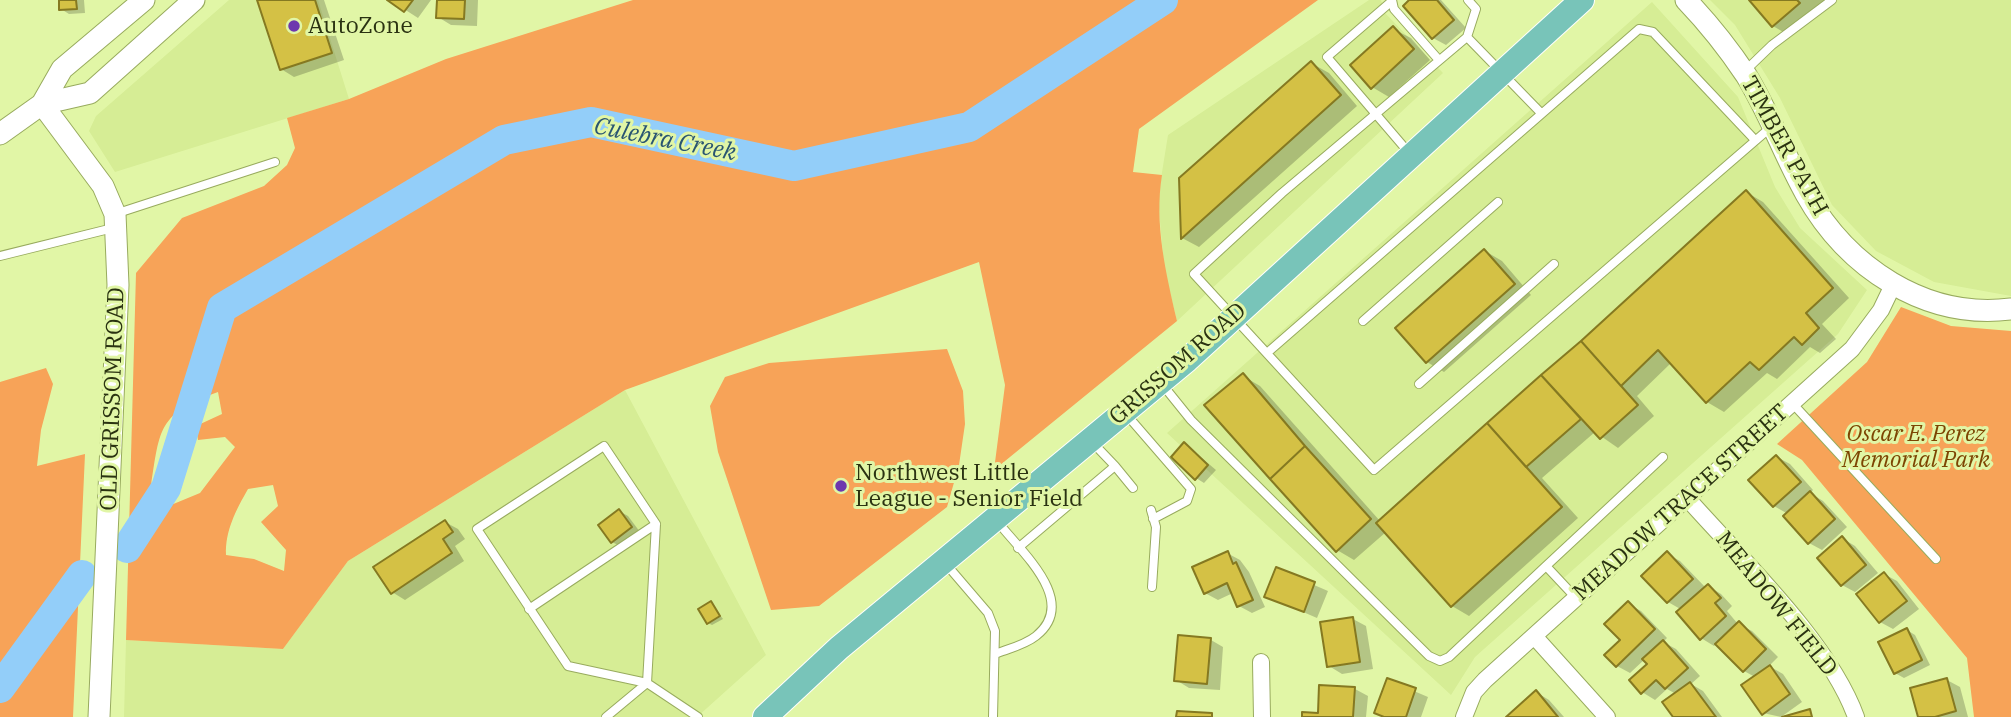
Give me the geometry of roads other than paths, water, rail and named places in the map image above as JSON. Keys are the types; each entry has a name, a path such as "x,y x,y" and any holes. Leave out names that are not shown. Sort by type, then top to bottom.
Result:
{"main road":[{"name":"GRISSOM ROAD","path":"765,717 839,648 1160,382 1582,0"}],"street":[{"path":"42,104 62,69 144,0"},
{"path":"0,134 42,104 90,93 194,0"},
{"name":"TIMBER PATH","path":"1696,3 1744,73 1806,194 1822,218 1856,257 1893,285 1917,297 1949,306 1982,310 2011,309"},
{"name":"OLD GRISSOM ROAD","path":"42,104 103,186 116,221 118,285 99,717"},
{"name":"MEADOW TRACE STREET","path":"1464,717 1475,692 1485,680 1852,349 1881,310 1893,285"},
{"name":"MEADOW FIELD","path":"1687,498 1813,642 1840,683 1856,717"},
{"path":"1534,636 1607,717"},
{"path":"1261,662 1262,717"}],"lane":[{"path":"1412,156 1327,57 1392,0 1394,9 1438,59"},
{"path":"1468,0 1476,9 1467,37 1375,113 1194,274 1374,470 1773,126"},
{"path":"1744,73 1772,45 1832,0"},
{"path":"1267,353 1639,29 1646,28 1755,140"},
{"path":"1467,37 1541,113"},
{"path":"0,256 116,221 275,162"},
{"path":"1363,321 1498,202"},
{"path":"1419,384 1554,264"},
{"path":"1160,382 1191,420 1429,656 1440,661 1449,657 1664,457"},
{"path":"1793,404 1936,559"},
{"path":"1124,412 1191,489 1188,501 1152,515 1156,527 1152,587"},
{"path":"1090,440 1133,488"},
{"path":"606,717 647,684 656,524 604,446 477,529 568,666 647,684 698,717"},
{"path":"1018,548 1115,466"},
{"path":"995,519 1049,587 1053,602 1052,615 1033,639 995,654"},
{"path":"529,609 656,524"},
{"path":"944,561 988,613 995,631 993,717"},
{"path":"1546,566 1576,598"}],"waterway":[{"name":"Culebra Creek","path":"127,548 166,488 222,308 504,140 591,122 794,166 969,127 1163,0"},
{"name":"Culebra Creek","path":"0,688 82,575"}],"place":[{"name":"AutoZone","path":"294,26"},
{"name":"Northwest Little League - Senior Field","path":"841,486"}],"park label":[{"name":"Oscar E. Perez Memorial Park","path":"1916,447"}]}
